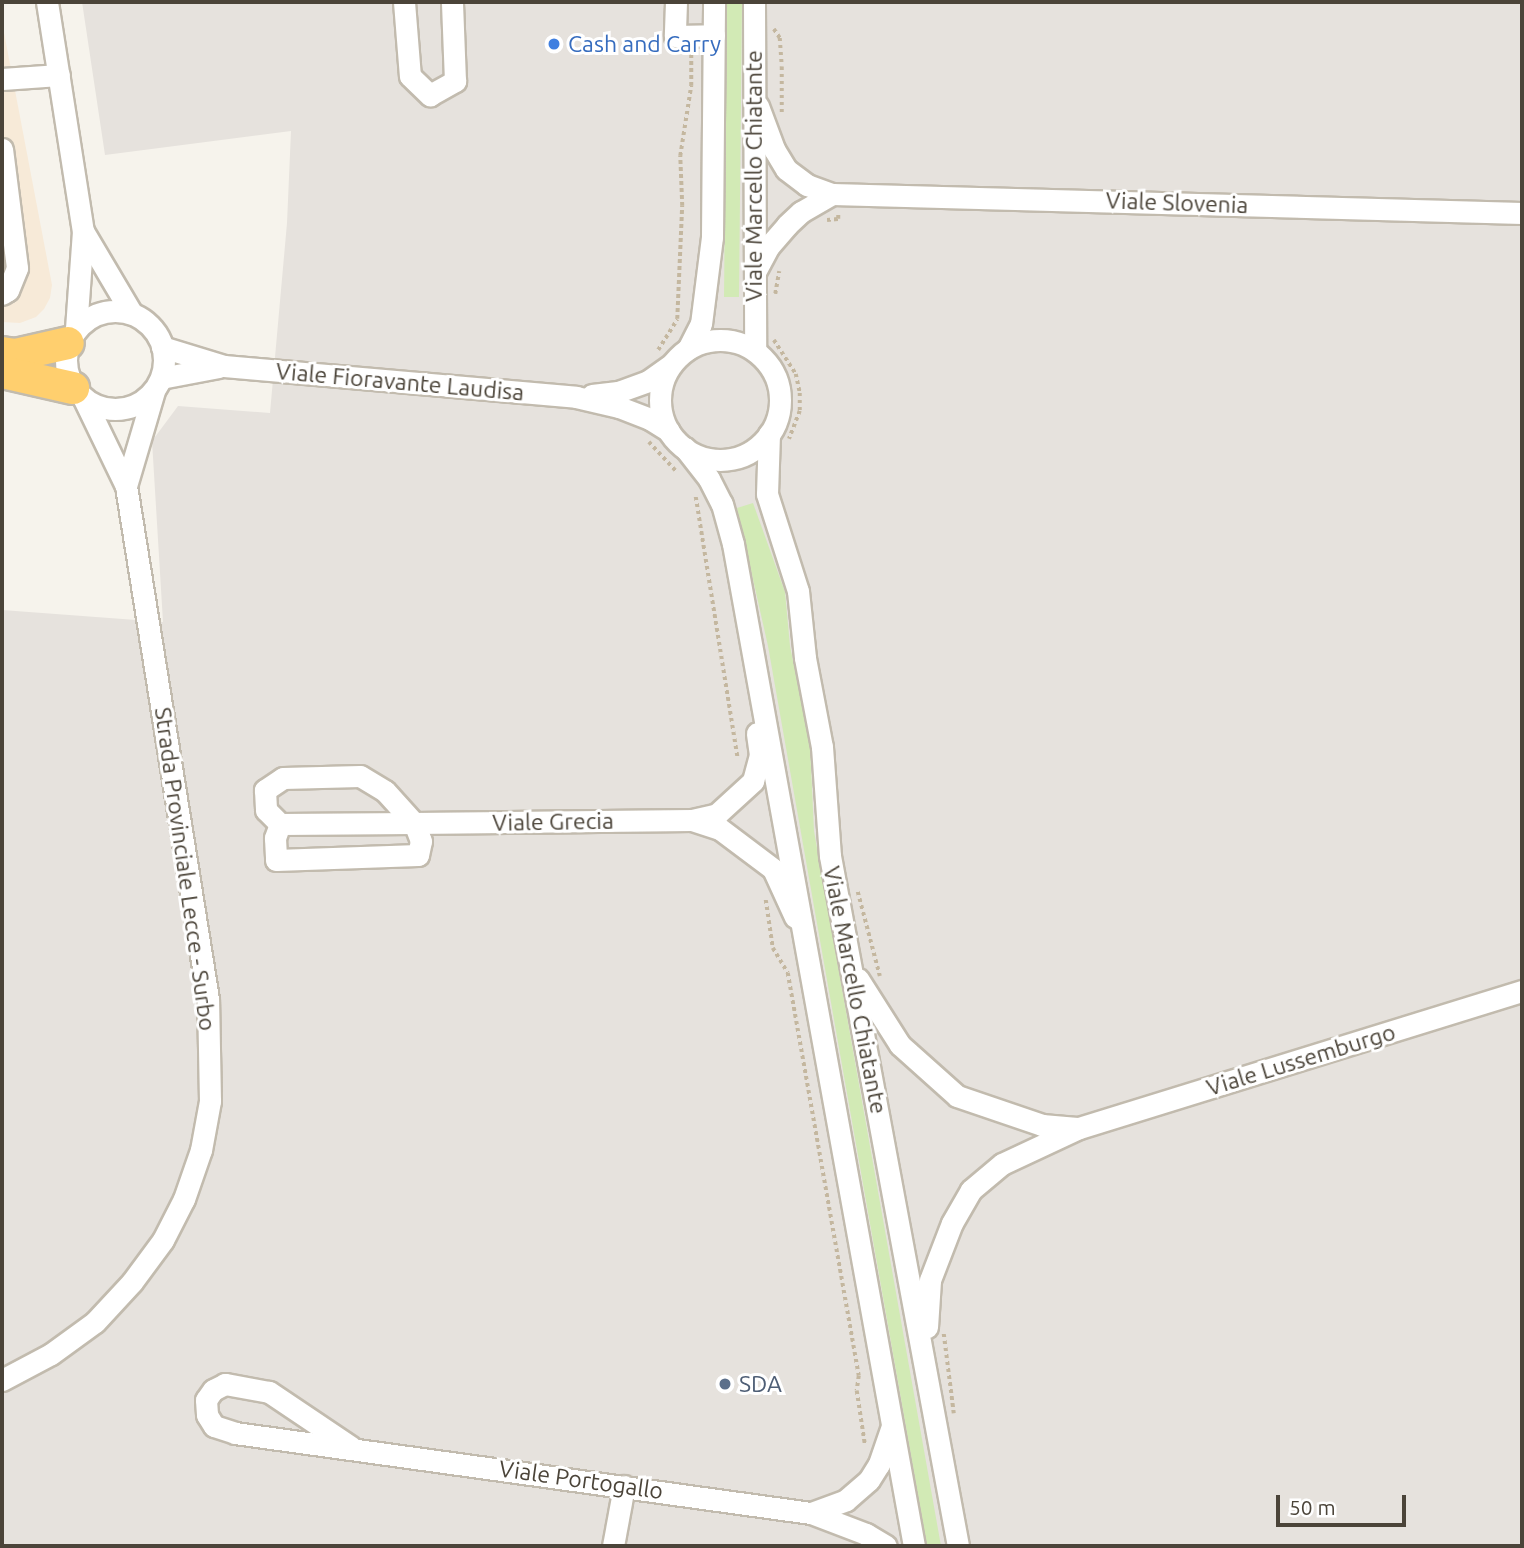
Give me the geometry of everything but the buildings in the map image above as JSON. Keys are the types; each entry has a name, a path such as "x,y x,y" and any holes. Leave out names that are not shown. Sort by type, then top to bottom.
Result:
{"highway":[{"path":"2,353 15,355 72,336"},
{"path":"2,372 78,393"}],"street":[{"path":"47,2 83,231 72,336 65,358 78,393 113,410 128,408 157,384 162,347 145,321 132,314 101,312 72,336"},
{"path":"404,2 410,76 430,95 455,81 452,2"},
{"path":"676,2 675,36 714,35"},
{"name":"Viale Marcello Chiatante","path":"714,2 712,237 701,324 688,349 671,365 663,380 660,398 662,415 669,431 709,479 722,504 733,544 914,1546"},
{"name":"Viale Marcello Chiatante","path":"754,2 755,351"},
{"path":"2,79 59,75"},
{"name":"Viale Slovenia","path":"753,92 774,149 786,169 807,185 836,194 1522,213"},
{"path":"2,149 17,268 8,290 2,294"},
{"path":"754,273 769,246 787,225 801,212 836,194"},
{"path":"83,231 132,314"},
{"name":"Viale Marcello Chiatante","path":"685,448 702,457 721,459 748,452 769,434 778,417 780,399 777,380 768,364 755,351 739,343 722,340 704,342 688,349"},
{"name":"Viale Fioravante Laudisa","path":"162,347 224,366 576,397 619,407 650,419 669,431"},
{"name":"Viale Fioravante Laudisa","path":"576,397 618,391 648,382 671,365"},
{"name":"Viale Fioravante Laudisa","path":"157,384 224,366"},
{"name":"Strada Provinciale Lecce - Surbo","path":"126,486 157,384"},
{"name":"Strada Provinciale Lecce - Surbo","path":"2,1380 51,1354 95,1322 132,1282 163,1240 184,1199 201,1150 210,1101 208,999 126,486 78,393"},
{"name":"Viale Marcello Chiatante","path":"769,434 767,494 798,591 805,658 822,747 830,856 958,1546"},
{"name":"Viale Grecia","path":"280,824 692,820 717,814 753,781 760,755 752,705 753,647"},
{"path":"360,776 385,791 414,823 421,841 418,855 276,860 275,838 280,824 266,810 265,790 283,778 360,776"},
{"name":"Viale Grecia","path":"692,820 720,829 773,869 805,934"},
{"name":"Viale Lussemburgo","path":"851,967 900,1045 957,1096 1042,1125 1079,1128"},
{"name":"Viale Lussemburgo","path":"925,1364 930,1280 952,1223 971,1190 1002,1164 1079,1128 1522,991"},
{"name":"Viale Portogallo","path":"351,1447 269,1392 225,1384 213,1390 206,1400 207,1415 214,1426 235,1433 811,1513 866,1534 886,1546"},
{"name":"Viale Portogallo","path":"811,1513 846,1500 869,1480 879,1464 892,1423"},
{"path":"613,1546 624,1486"}],"path":[{"path":"773,28 780,38 781,119"},
{"path":"822,221 838,219 836,194"},
{"path":"775,299 779,267"},
{"path":"773,328 773,338 796,374 800,393 800,411 788,448"},
{"path":"856,884 883,987"},
{"path":"944,1330 955,1422"}],"shaded area":[{"path":"82,2 1522,2 1522,1546 2,1546 2,610 163,622 152,441 178,406 270,413 287,223 291,131 105,155"},
{"path":"2,22 52,285 50,298 44,309 36,317 20,323 2,322"}],"green space":[{"path":"727,2 742,2 739,297 724,297"},
{"path":"753,503 785,592 790,646 810,745 814,831 941,1546 927,1546 768,646 737,508"}],"place":[{"name":"Cash and Carry","path":"554,44"},
{"name":"SDA","path":"725,1384"}]}
